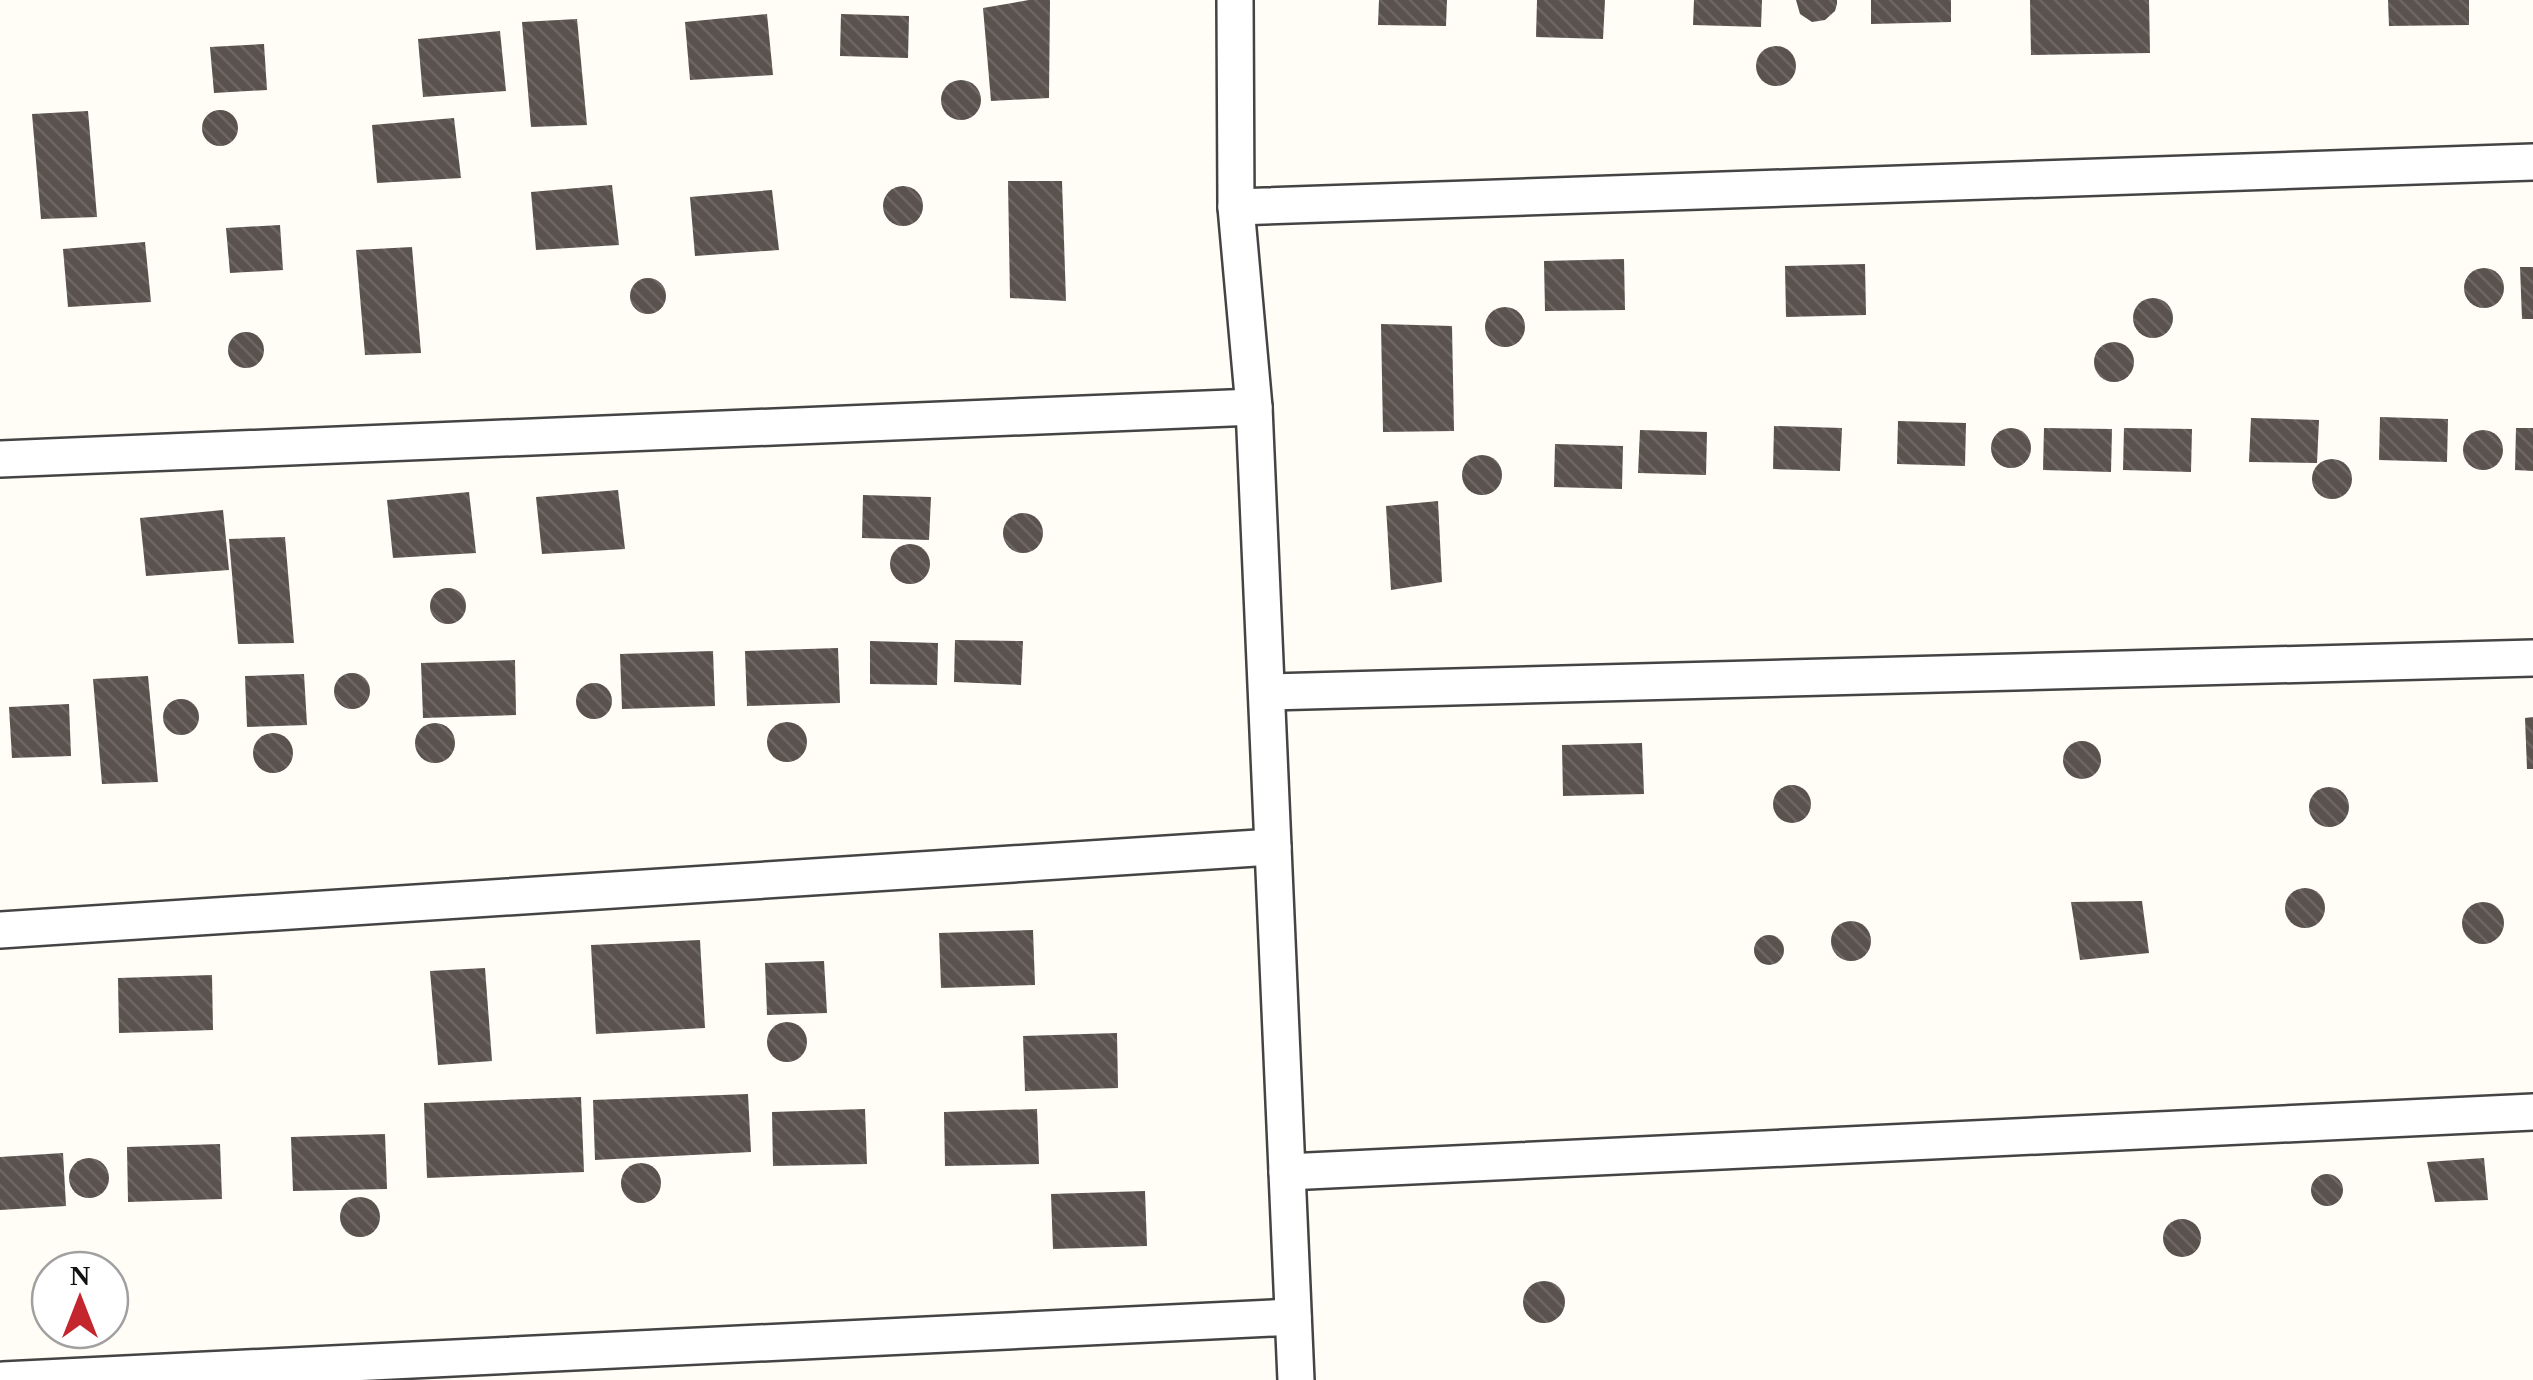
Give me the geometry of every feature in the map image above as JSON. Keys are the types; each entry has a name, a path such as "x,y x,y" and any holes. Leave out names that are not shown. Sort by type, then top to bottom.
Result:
{"street":[{"path":"1235,0 1236,207 1254,407 1296,1380"},
{"path":"1236,207 2533,162"},
{"path":"0,459 1254,407"},
{"path":"1266,692 2533,658"},
{"path":"0,930 1273,847"},
{"path":"1287,1172 2533,1112"},
{"path":"3,1380 1293,1317"}],"building":[{"path":"1050,0 1049,98 991,101 983,8"},
{"path":"1379,0 1447,0 1446,26 1378,25"},
{"path":"1537,0 1605,0 1603,39 1536,37"},
{"path":"1694,0 1762,0 1761,27 1693,25"},
{"path":"1796,0 1837,0 1837,4 1825,20 1812,22 1800,14"},
{"path":"1871,0 1951,0 1951,22 1871,24"},
{"path":"2030,0 2149,0 2150,53 2031,55"},
{"path":"2388,0 2469,0 2469,25 2389,26"},
{"path":"767,14 773,75 690,80 685,22"},
{"path":"841,14 909,16 908,58 840,56"},
{"path":"577,19 587,125 531,127 522,22"},
{"path":"500,31 506,91 423,97 418,39"},
{"path":"264,44 267,90 214,93 210,47"},
{"path":"1776,46 1790,52 1796,66 1790,80 1776,86 1762,80 1756,66 1762,52"},
{"path":"961,80 975,86 981,100 975,114 961,120 947,114 941,100 947,86"},
{"path":"220,110 233,115 238,128 233,141 220,146 207,141 202,128 207,115"},
{"path":"88,111 97,217 41,219 32,114"},
{"path":"454,118 461,178 377,183 372,125"},
{"path":"1008,181 1062,181 1066,301 1010,298"},
{"path":"612,185 619,245 536,250 531,192"},
{"path":"903,186 917,192 923,206 917,220 903,226 889,220 883,206 889,192"},
{"path":"772,190 779,250 695,256 690,197"},
{"path":"280,225 283,270 230,273 226,228"},
{"path":"145,242 151,302 68,307 63,249"},
{"path":"412,247 421,353 365,355 356,250"},
{"path":"1624,259 1625,310 1545,311 1544,261"},
{"path":"1865,264 1866,315 1786,317 1785,266"},
{"path":"2520,267 2533,267 2533,319 2522,319"},
{"path":"2484,268 2498,274 2504,288 2498,302 2484,308 2470,302 2464,288 2470,274"},
{"path":"648,278 661,283 666,296 661,309 648,314 635,309 630,296 635,283"},
{"path":"2153,298 2167,304 2173,318 2167,332 2153,338 2139,332 2133,318 2139,304"},
{"path":"1505,307 1519,313 1525,327 1519,341 1505,347 1491,341 1485,327 1491,313"},
{"path":"1381,324 1452,326 1454,431 1383,432"},
{"path":"246,332 259,337 264,350 259,363 246,368 233,363 228,350 233,337"},
{"path":"2114,342 2128,348 2134,362 2128,376 2114,382 2100,376 2094,362 2100,348"},
{"path":"2380,417 2448,419 2447,462 2379,460"},
{"path":"2251,418 2319,420 2317,463 2249,462"},
{"path":"1898,421 1966,423 1965,466 1897,464"},
{"path":"1774,426 1842,428 1840,471 1773,469"},
{"path":"2011,428 2025,434 2031,448 2025,462 2011,468 1997,462 1991,448 1997,434"},
{"path":"2044,428 2112,429 2111,472 2043,470"},
{"path":"2124,428 2192,429 2191,472 2123,470"},
{"path":"2516,428 2533,428 2533,471 2515,470"},
{"path":"1640,430 1707,432 1706,475 1638,473"},
{"path":"2483,430 2497,436 2503,450 2497,464 2483,470 2469,464 2463,450 2469,436"},
{"path":"1555,444 1623,446 1622,489 1554,487"},
{"path":"1482,455 1496,461 1502,475 1496,489 1482,495 1468,489 1462,475 1468,461"},
{"path":"2332,459 2346,465 2352,479 2346,493 2332,499 2318,493 2312,479 2318,465"},
{"path":"618,490 625,549 542,554 536,497"},
{"path":"469,492 476,553 393,558 387,500"},
{"path":"863,495 931,497 929,540 862,538"},
{"path":"1438,501 1442,582 1391,590 1386,506"},
{"path":"223,510 229,570 146,576 140,518"},
{"path":"1023,513 1037,519 1043,533 1037,547 1023,553 1009,547 1003,533 1009,519"},
{"path":"285,537 294,643 238,644 229,539"},
{"path":"910,544 924,550 930,564 924,578 910,584 896,578 890,564 896,550"},
{"path":"448,588 461,593 466,606 461,619 448,624 435,619 430,606 435,593"},
{"path":"955,640 1023,641 1021,685 954,682"},
{"path":"870,641 938,643 937,685 870,684"},
{"path":"838,648 840,703 747,706 745,651"},
{"path":"713,651 715,706 622,709 620,654"},
{"path":"515,660 516,715 423,718 421,663"},
{"path":"352,673 365,678 370,691 365,704 352,709 339,704 334,691 339,678"},
{"path":"304,674 307,725 247,727 245,676"},
{"path":"148,676 158,782 102,784 93,679"},
{"path":"594,683 607,688 612,701 607,714 594,719 581,714 576,701 581,688"},
{"path":"181,699 194,704 199,717 194,730 181,735 168,730 163,717 168,704"},
{"path":"69,704 71,756 12,758 9,707"},
{"path":"2533,717 2533,769 2527,769 2525,718"},
{"path":"787,722 801,728 807,742 801,756 787,762 773,756 767,742 773,728"},
{"path":"435,723 449,729 455,743 449,757 435,763 421,757 415,743 421,729"},
{"path":"273,733 287,739 293,753 287,767 273,773 259,767 253,753 259,739"},
{"path":"2082,741 2095,747 2101,760 2095,773 2082,779 2069,773 2063,760 2069,747"},
{"path":"1642,743 1644,794 1563,796 1562,745"},
{"path":"1792,785 1805,791 1811,804 1805,817 1792,823 1779,817 1773,804 1779,791"},
{"path":"2329,787 2343,793 2349,807 2343,821 2329,827 2315,821 2309,807 2315,793"},
{"path":"2305,888 2319,894 2325,908 2319,922 2305,928 2291,922 2285,908 2291,894"},
{"path":"2142,901 2149,953 2080,960 2071,902"},
{"path":"2483,902 2498,908 2504,923 2498,938 2483,944 2468,938 2462,923 2468,908"},
{"path":"1851,921 1865,927 1871,941 1865,955 1851,961 1837,955 1831,941 1837,927"},
{"path":"1033,930 1035,985 941,988 939,933"},
{"path":"1769,935 1780,939 1784,950 1780,961 1769,965 1758,961 1754,950 1758,939"},
{"path":"700,940 705,1028 596,1034 591,945"},
{"path":"824,961 827,1013 767,1015 765,963"},
{"path":"485,968 492,1061 438,1065 430,971"},
{"path":"212,975 213,1030 119,1033 118,978"},
{"path":"787,1022 801,1028 807,1042 801,1056 787,1062 773,1056 767,1042 773,1028"},
{"path":"1117,1033 1118,1088 1025,1091 1023,1036"},
{"path":"748,1094 751,1152 595,1160 593,1100"},
{"path":"581,1097 584,1172 427,1178 424,1103"},
{"path":"865,1109 867,1164 773,1166 772,1112"},
{"path":"1037,1109 1039,1164 945,1166 944,1112"},
{"path":"385,1134 387,1189 293,1191 291,1137"},
{"path":"220,1144 222,1199 128,1202 127,1147"},
{"path":"63,1153 66,1206 0,1210 0,1157"},
{"path":"89,1158 103,1164 109,1178 103,1192 89,1198 75,1192 69,1178 75,1164"},
{"path":"2484,1158 2488,1200 2435,1202 2427,1162"},
{"path":"641,1163 655,1169 661,1183 655,1197 641,1203 627,1197 621,1183 627,1169"},
{"path":"2327,1174 2338,1179 2343,1190 2338,1201 2327,1206 2316,1201 2311,1190 2316,1179"},
{"path":"1145,1191 1147,1246 1053,1249 1051,1194"},
{"path":"360,1197 374,1203 380,1217 374,1231 360,1237 346,1231 340,1217 346,1203"},
{"path":"2182,1219 2196,1224 2201,1238 2196,1252 2182,1257 2168,1252 2163,1238 2168,1224"},
{"path":"1544,1281 1559,1287 1565,1302 1559,1317 1544,1323 1529,1317 1523,1302 1529,1287"}]}
